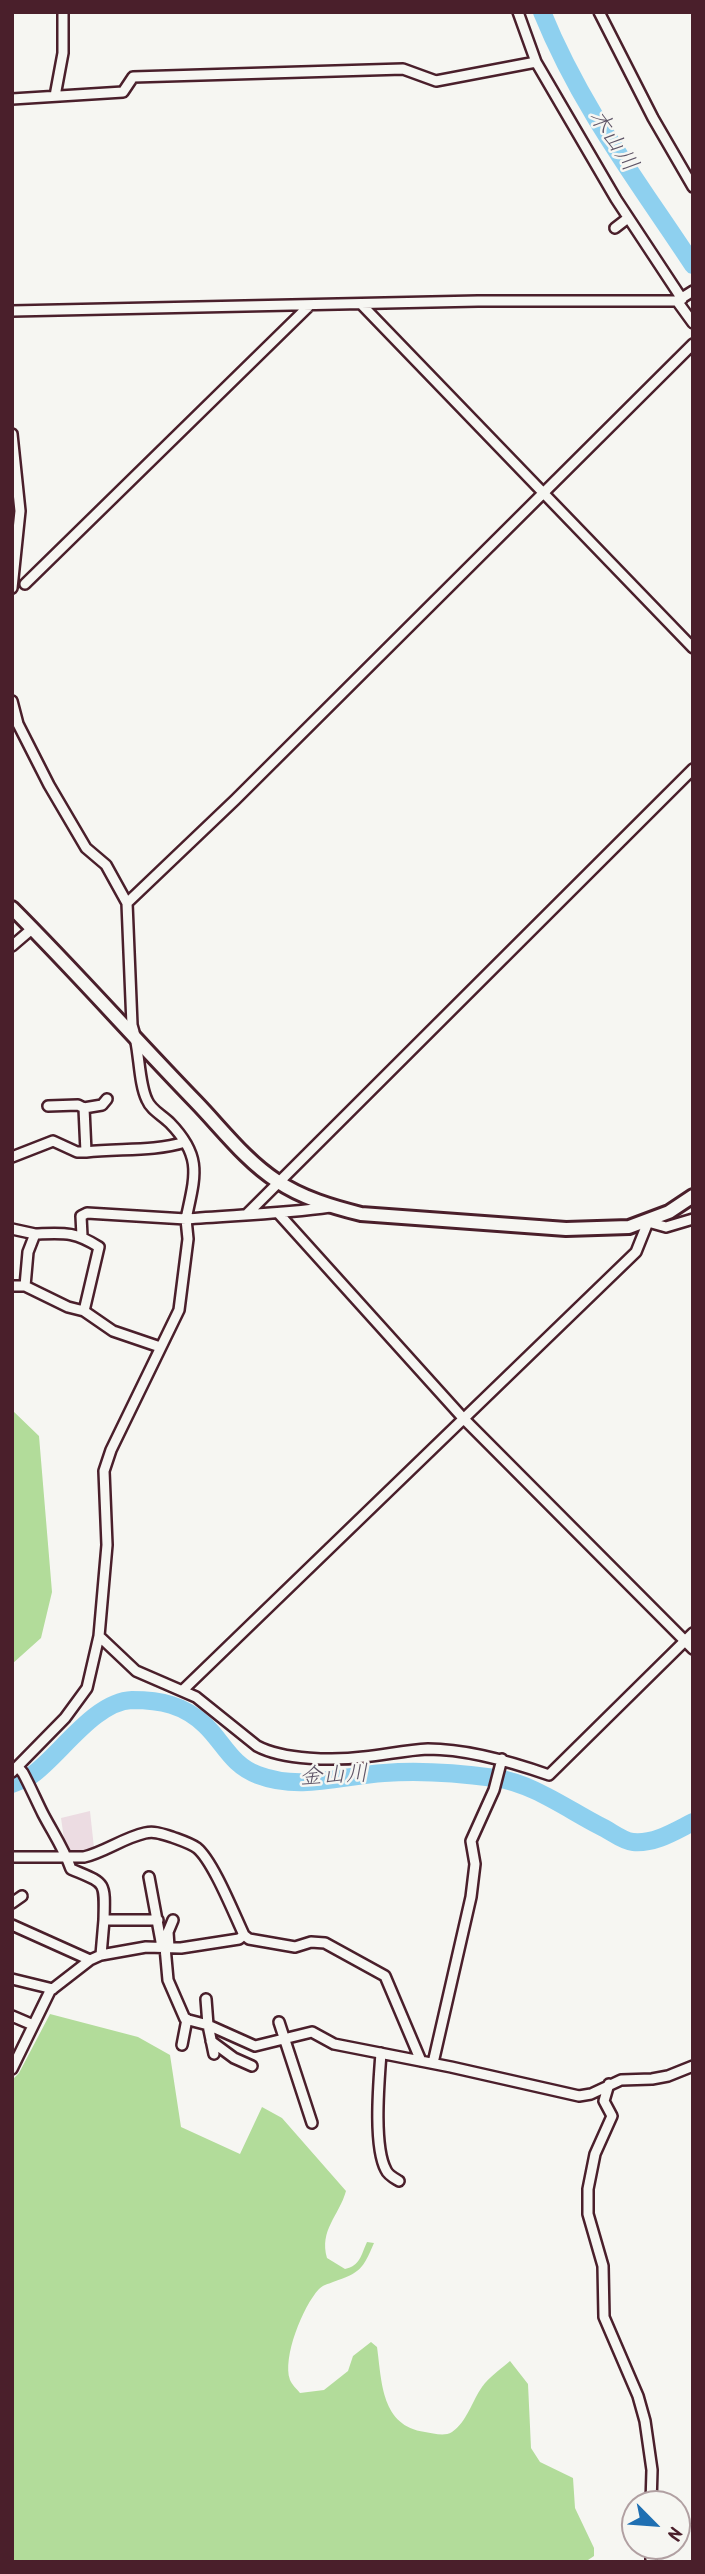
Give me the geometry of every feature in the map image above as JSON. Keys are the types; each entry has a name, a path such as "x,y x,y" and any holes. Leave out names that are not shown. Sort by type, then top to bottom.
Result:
{"street":[{"path":"55,96 63,53 63,12"},
{"path":"518,12 536,62 693,323"},
{"path":"599,12 653,118 693,187"},
{"path":"12,99 123,92 132,77 403,69 436,81 536,62"},
{"path":"615,228 628,218"},
{"path":"12,311 680,300 693,291"},
{"path":"362,305 693,648"},
{"path":"25,584 309,306"},
{"path":"127,903 235,800 693,344"},
{"path":"12,433 20,511 12,587"},
{"path":"12,701 19,724 48,785 86,848 106,865 127,903 132,1025 138,1041 145,1095 148,1102 191,1150 195,1178 186,1219 188,1239 180,1310 111,1450 104,1471 107,1545 99,1636 87,1688 65,1718 15,1770 23,1773 58,1836 61,1851 71,1869 102,1884 105,1895 101,1955"},
{"path":"247,1214 277,1181 693,769"},
{"path":"12,908 248,1156 277,1181 330,1207 361,1214 566,1229 629,1227 669,1212 693,1196"},
{"path":"12,947 33,928"},
{"path":"48,1106 78,1105 84,1108 102,1105 107,1099"},
{"path":"84,1108 86,1152"},
{"path":"12,1157 52,1141 77,1152 162,1149 185,1142"},
{"path":"82,1236 81,1216 86,1213 186,1219 279,1214 330,1207"},
{"path":"279,1214 463,1418 693,1649"},
{"path":"648,1222 666,1227 693,1219"},
{"path":"183,1690 636,1252 648,1222"},
{"path":"12,1229 35,1234 69,1232 82,1236 99,1247 83,1311"},
{"path":"25,1286 28,1252 35,1234"},
{"path":"12,1286 25,1286 68,1307 83,1311 113,1331 160,1347"},
{"path":"99,1636 136,1671 196,1697 265,1751 301,1757 339,1758 432,1749 549,1775 693,1633"},
{"path":"433,2063 471,1898 475,1864 471,1841 494,1790 501,1763"},
{"path":"12,1857 84,1857 121,1840 148,1832 158,1832 186,1842 198,1849 209,1864 243,1935 259,1942 289,1946 325,1943 385,1976 421,2061"},
{"path":"149,1877 165,1947 168,1980 187,2019 182,2045"},
{"path":"12,1903 22,1896"},
{"path":"104,1920 158,1920"},
{"path":"165,1947 173,1920"},
{"path":"12,1925 90,1960"},
{"path":"12,2069 53,1989 90,1960 101,1955 146,1947 181,1948 239,1939 243,1935"},
{"path":"12,1979 53,1989"},
{"path":"206,1999 214,2054"},
{"path":"12,2016 33,2025"},
{"path":"187,2019 208,2025 255,2046 312,2032 334,2044 579,2096 591,2094 621,2080 668,2076 693,2066"},
{"path":"279,2022 312,2123"},
{"path":"211,2041 234,2058 252,2066"},
{"path":"380,2053 377,2112 383,2160 387,2173 399,2181"},
{"path":"609,2084 604,2101 612,2116 595,2154 588,2189 588,2214 603,2266 604,2316 638,2396 645,2421 652,2470 651,2490"}],"shaded area":[{"path":"90,1811 94,1848 66,1853 61,1818"}],"green space":[{"path":"12,1410 39,1436 52,1592 41,1638 12,1664"},
{"path":"50,2014 138,2037 170,2055 181,2127 240,2154 262,2107 282,2118 346,2191 328,2231 325,2248 327,2258 345,2269 350,2268 359,2259 367,2242 374,2243 360,2269 321,2288 301,2319 291,2346 288,2370 290,2380 300,2393 324,2390 348,2371 353,2356 371,2342 377,2347 383,2388 392,2412 411,2428 446,2434 457,2428 485,2383 510,2361 528,2384 531,2448 540,2462 573,2478 575,2508 594,2548 594,2556 585,2562 12,2562 12,2080 19,2073"}],"waterway":[{"name":"木山川","path":"542,12 557,47 592,112 693,265"},
{"name":"金山川","path":"12,1784 32,1775 105,1709 118,1703 143,1700 172,1705 189,1713 212,1732 241,1766 274,1780 305,1782 412,1772 495,1778 536,1791 633,1842 657,1839 693,1822"}]}
